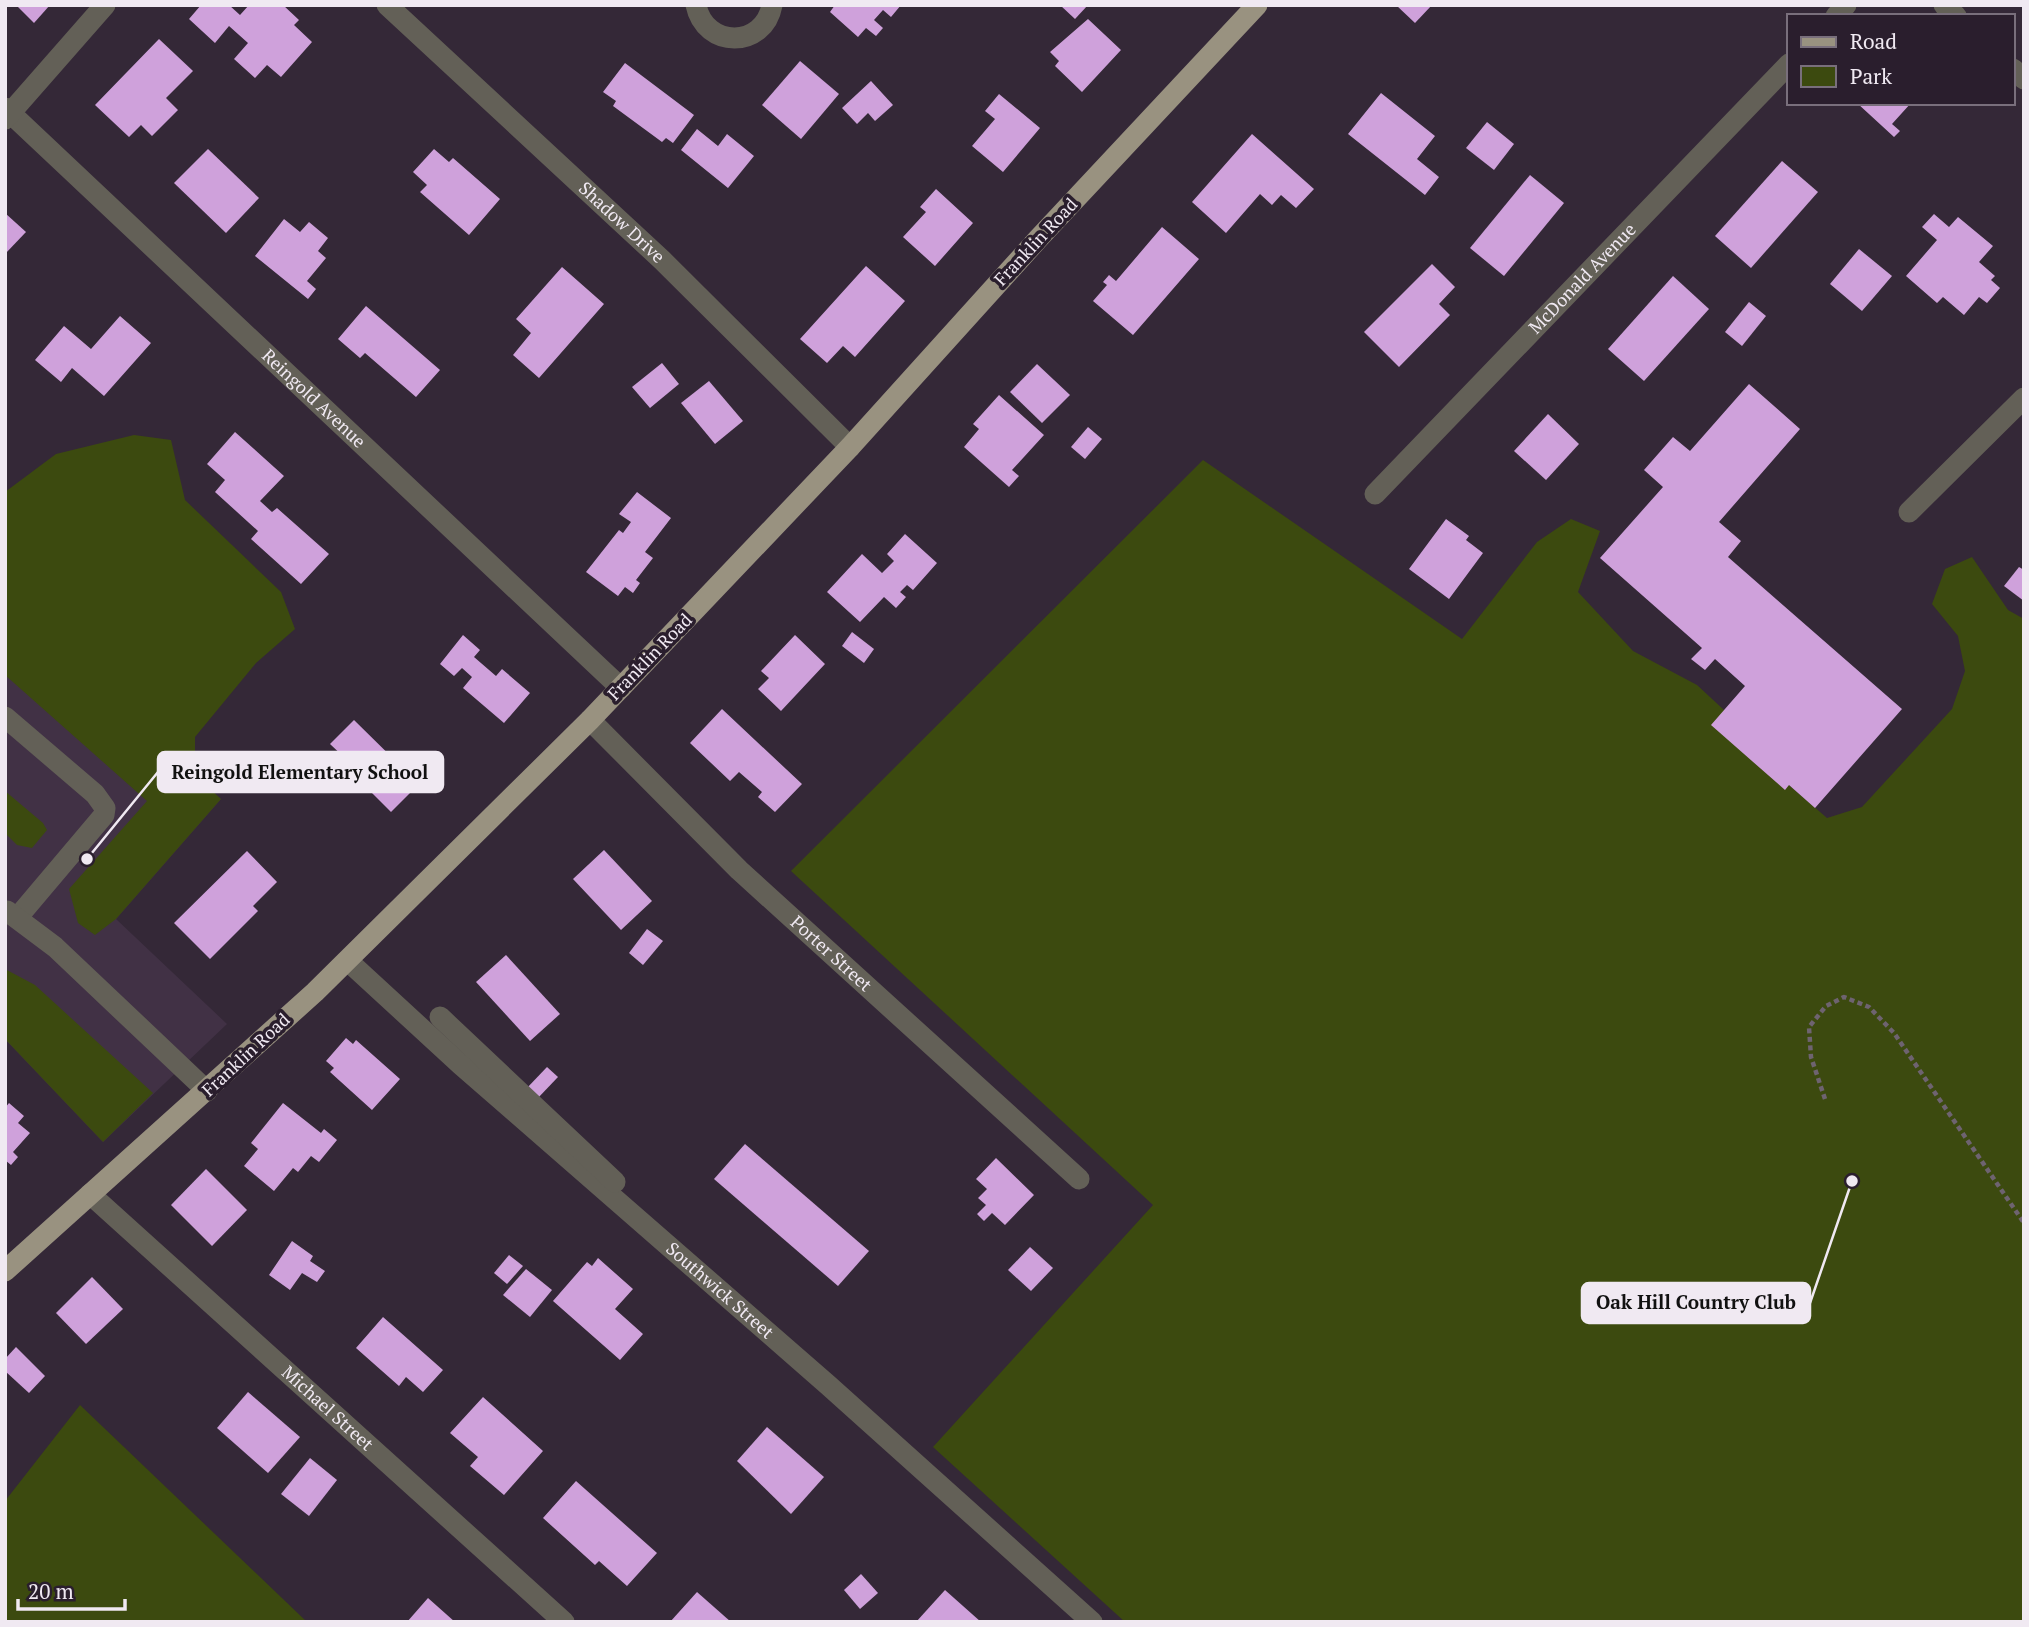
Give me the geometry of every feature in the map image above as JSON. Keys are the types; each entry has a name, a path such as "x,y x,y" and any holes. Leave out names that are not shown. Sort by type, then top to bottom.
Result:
{"main road":[{"name":"Franklin Road","path":"5,1271 348,961 590,720 850,447 1038,239 1257,5"}],"street":[{"path":"7,114 105,5"},
{"name":"Shadow Drive","path":"387,5 662,260 850,447"},
{"path":"696,5 703,24 712,33 732,39 743,38 762,27 772,5"},
{"name":"McDonald Avenue","path":"1375,494 1787,66"},
{"name":"Reingold Avenue","path":"7,114 621,688"},
{"path":"1909,512 2024,398"},
{"path":"5,717 95,794 105,808 104,815 11,914 55,947 207,1091"},
{"name":"Porter Street","path":"590,720 739,870 1079,1179"},
{"name":"Southwick Street","path":"348,961 460,1064 828,1385 1092,1622"},
{"path":"440,1017 959,1504 1098,1622"},
{"name":"Michael Street","path":"90,1194 564,1622"}],"path":[{"path":"1825,1099 1811,1058 1809,1027 1826,1006 1844,997 1869,1007 1894,1033 2024,1223"}],"shaded area":[{"path":"5,608 221,799 116,919 227,1024 103,1142 5,1039"}],"green space":[{"path":"134,435 171,440 185,500 281,592 295,629 256,663 195,737 195,775 221,799 116,919 95,935 78,923 69,889 147,801 5,675 5,492 56,454"},
{"path":"1203,460 1462,639 1537,542 1571,519 1600,531 1578,592 1633,651 1697,685 1724,710 1789,785 1827,818 1862,807 1952,709 1965,671 1958,636 1932,604 1945,569 1972,557 2008,610 2024,619 2024,1622 1125,1622 933,1447 1153,1205 791,871"},
{"path":"5,791 43,823 47,830 32,848 17,845 5,833"},
{"path":"5,969 35,985 153,1093 103,1142 5,1039"},
{"path":"80,1405 307,1622 5,1622 5,1501"}],"building":[{"path":"16,5 50,5 34,23"},
{"path":"201,5 229,5 240,15 249,5 283,5 299,20 294,25 312,42 281,77 267,65 255,78 234,59 248,43 229,26 215,43 189,19"},
{"path":"835,5 901,5 891,17 883,10 874,20 883,28 876,36 866,28 858,37 830,12"},
{"path":"1060,5 1088,5 1075,19"},
{"path":"1396,5 1432,5 1415,23"},
{"path":"1088,19 1121,50 1082,92 1055,66 1059,61 1050,52"},
{"path":"159,39 193,71 166,98 178,110 152,136 141,125 129,137 95,105"},
{"path":"800,61 839,94 801,139 762,105"},
{"path":"625,63 694,115 673,143 666,138 662,142 613,106 616,101 603,92"},
{"path":"871,81 893,105 875,121 868,113 857,124 842,108"},
{"path":"1381,93 1435,136 1417,159 1439,177 1425,195 1348,134"},
{"path":"999,94 1040,128 1003,172 972,146 995,119 985,111"},
{"path":"1859,105 1909,105 1892,124 1900,131 1894,137"},
{"path":"1487,122 1514,144 1494,170 1466,148"},
{"path":"697,129 718,146 727,134 754,156 728,188 681,150"},
{"path":"1252,134 1314,189 1296,208 1281,195 1272,205 1260,194 1226,233 1192,202"},
{"path":"208,149 259,198 226,233 174,183"},
{"path":"434,149 449,162 453,158 500,199 469,235 420,192 427,185 413,172"},
{"path":"1782,161 1818,192 1751,268 1715,236"},
{"path":"1530,175 1564,203 1504,276 1470,248"},
{"path":"936,189 973,223 935,266 903,237 926,212 920,207"},
{"path":"5,213 26,232 5,254"},
{"path":"1934,214 1949,227 1958,217 1993,246 1979,262 1995,276 1991,280 2000,288 1987,303 1979,297 1964,315 1943,297 1937,303 1906,276 1937,240 1922,227"},
{"path":"284,219 300,232 309,222 328,238 318,251 326,258 307,281 316,289 308,299 255,256"},
{"path":"1162,227 1199,259 1133,335 1093,301 1107,285 1103,282 1109,275 1116,281"},
{"path":"1859,249 1892,276 1862,311 1830,284"},
{"path":"1432,264 1455,287 1439,304 1450,315 1399,367 1364,332"},
{"path":"866,266 905,301 855,357 843,346 827,363 800,339"},
{"path":"562,267 604,304 539,378 513,355 531,333 516,319"},
{"path":"1673,276 1709,309 1644,381 1608,349"},
{"path":"1749,302 1766,316 1742,346 1725,332"},
{"path":"366,306 440,370 416,397 365,353 360,358 338,339"},
{"path":"120,316 151,343 104,396 72,368 61,382 35,360 64,326 91,349"},
{"path":"662,363 679,384 650,408 632,387"},
{"path":"1037,364 1070,395 1042,423 1010,392"},
{"path":"709,381 743,421 715,444 681,403"},
{"path":"1749,384 1800,429 1719,522 1741,541 1728,557 1902,709 1815,808 1789,785 1785,790 1711,725 1745,686 1715,659 1705,670 1691,659 1702,648 1600,558 1663,487 1644,470 1673,437 1690,451"},
{"path":"999,395 1044,435 1012,470 1019,476 1009,487 964,447 979,429 973,424"},
{"path":"1548,414 1579,444 1546,480 1514,451"},
{"path":"1088,427 1102,439 1085,459 1071,447"},
{"path":"235,432 284,476 260,501 272,512 277,508 329,554 301,584 251,539 258,531 215,492 225,480 207,464"},
{"path":"637,492 671,518 645,552 653,558 636,580 640,583 633,593 625,587 618,596 586,572 619,530 623,533 631,522 619,514"},
{"path":"1446,519 1469,536 1466,540 1483,553 1449,599 1409,569"},
{"path":"905,534 937,563 913,590 907,585 900,592 906,597 896,608 884,597 860,622 827,592 862,554 882,573 894,561 887,554"},
{"path":"2019,567 2024,570 2024,601 2004,586"},
{"path":"852,632 874,649 864,663 842,646"},
{"path":"463,635 480,650 474,657 496,676 502,669 530,693 504,723 463,688 472,677 462,668 454,676 440,664"},
{"path":"795,635 825,664 781,711 758,689 769,678 761,671"},
{"path":"722,709 802,784 775,812 758,797 762,792 739,772 730,781 690,743"},
{"path":"354,720 419,784 391,812 343,764 347,760 330,744"},
{"path":"604,850 652,901 621,930 573,879"},
{"path":"247,851 277,882 253,906 258,911 210,959 174,923"},
{"path":"647,929 663,941 643,965 629,953"},
{"path":"506,955 560,1014 530,1041 476,982"},
{"path":"346,1038 353,1044 356,1040 400,1079 372,1110 330,1072 334,1068 326,1061"},
{"path":"547,1067 558,1077 537,1099 526,1089"},
{"path":"9,1103 24,1116 18,1123 30,1133 13,1152 18,1157 11,1165 5,1160 5,1108"},
{"path":"283,1103 321,1133 324,1129 337,1140 319,1162 311,1156 298,1172 293,1168 274,1191 244,1166 258,1149 251,1143"},
{"path":"745,1144 869,1251 838,1286 714,1179"},
{"path":"996,1158 1034,1195 1005,1225 992,1213 984,1221 977,1214 986,1205 978,1198 987,1189 976,1179"},
{"path":"206,1169 247,1210 212,1246 171,1205"},
{"path":"292,1241 313,1256 310,1261 325,1271 317,1282 302,1273 290,1290 269,1275"},
{"path":"1030,1247 1053,1268 1031,1291 1008,1270"},
{"path":"509,1255 523,1266 507,1284 494,1273"},
{"path":"598,1258 633,1289 615,1309 643,1334 620,1360 553,1301 587,1262 592,1266"},
{"path":"526,1269 552,1290 530,1317 503,1295"},
{"path":"92,1277 123,1309 86,1344 56,1313"},
{"path":"383,1317 443,1370 423,1392 406,1377 399,1386 356,1348"},
{"path":"16,1347 45,1376 29,1393 5,1371 5,1359"},
{"path":"248,1392 300,1437 268,1473 217,1428"},
{"path":"483,1397 543,1451 504,1495 470,1466 478,1457 450,1433"},
{"path":"767,1427 824,1477 791,1514 737,1461"},
{"path":"310,1458 337,1480 309,1516 281,1494"},
{"path":"576,1481 657,1553 627,1586 599,1561 595,1565 543,1518"},
{"path":"861,1574 878,1593 860,1609 844,1590"},
{"path":"945,1590 981,1622 916,1622"},
{"path":"697,1592 731,1622 670,1622"},
{"path":"428,1598 455,1622 407,1622"}],"place":[{"name":"Reingold Elementary School","path":"87,859"},
{"name":"Oak Hill Country Club","path":"1852,1181"}]}
